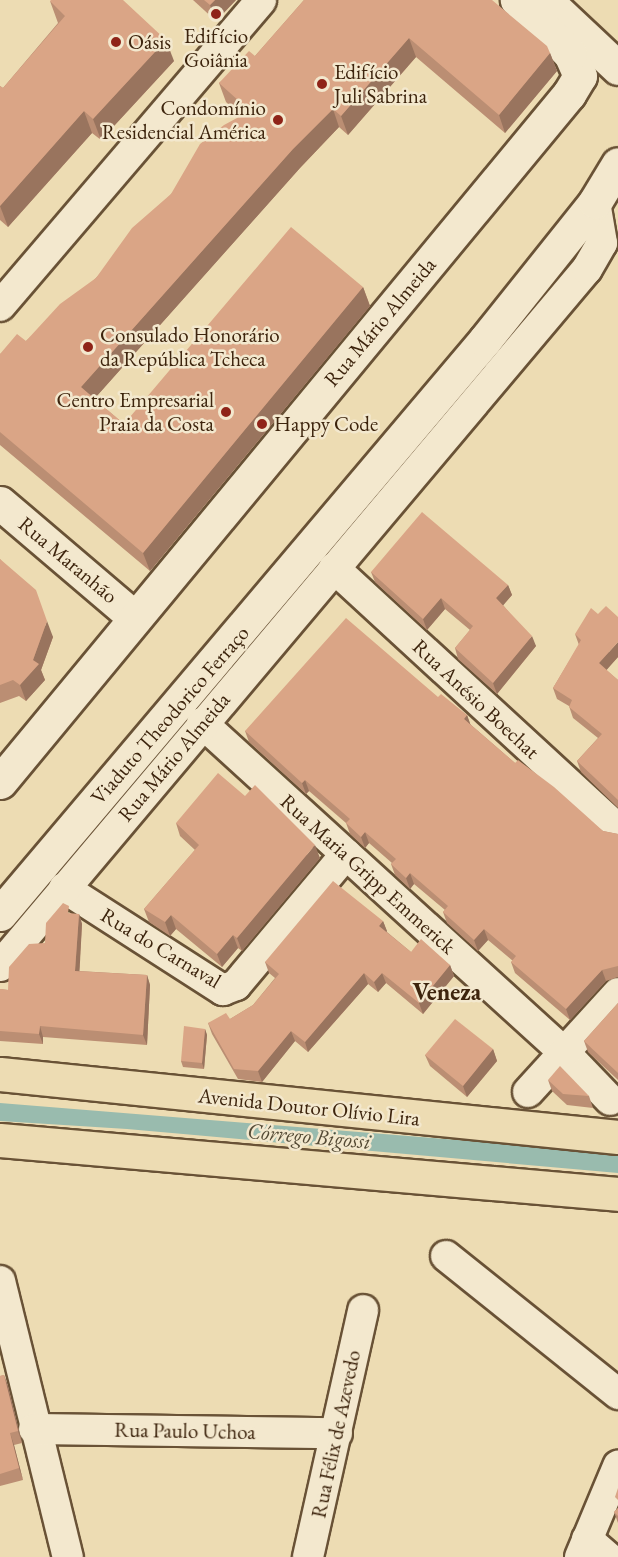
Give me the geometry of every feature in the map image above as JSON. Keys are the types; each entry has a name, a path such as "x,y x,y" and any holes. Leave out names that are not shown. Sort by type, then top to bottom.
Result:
{"main road":[{"name":"Avenida Doutor Olívio Lira","path":"0,1074 618,1137"},
{"path":"0,1140 618,1194"}],"street":[{"path":"0,306 261,0"},
{"name":"Rua Mário Almeida","path":"0,782 569,94 580,76 570,54 518,0"},
{"path":"545,0 612,61"},
{"path":"595,202 618,164"},
{"name":"Rua Mário Almeida","path":"0,966 201,723 587,269 602,243 595,202"},
{"name":"Viaduto Theodorico Ferraço","path":"0,914 340,516 595,202"},
{"name":"Rua Maranhão","path":"0,503 135,618"},
{"name":"Rua Anésio Boechat","path":"334,568 618,829"},
{"name":"Rua Maria Gripp Emmerick","path":"201,723 566,1053 610,1100"},
{"name":"Rua do Carnaval","path":"64,888 223,990 236,985 346,854"},
{"path":"528,1092 566,1053 618,993"},
{"path":"446,1256 618,1394"},
{"path":"0,1281 34,1429 68,1557"},
{"name":"Rua Félix de Azevedo","path":"308,1557 363,1311"},
{"name":"Rua Paulo Uchoa","path":"34,1429 337,1433"},
{"path":"592,1551 618,1466"}],"water":[{"name":"Córrego Bigossi","path":"0,1103 618,1153 618,1173 127,1129 0,1121"}],"building":[{"path":"51,0 123,0 166,40 93,119 84,111 0,206 0,86 3,88 65,16"},
{"path":"204,0 215,0 210,5"},
{"path":"304,0 492,0 547,46 550,53 499,115 409,38 341,116 333,109 293,149 81,387 124,424 291,227 363,287 143,553 0,432 0,354 17,334 26,341 60,304 96,278 132,228 171,194 200,144 224,125 250,111 219,83 249,51 255,56"},
{"path":"422,512 508,585 496,598 532,636 493,683 455,648 473,626 441,598 423,619 371,572"},
{"path":"0,559 36,590 47,621 33,660 39,664 20,685 13,680 0,685"},
{"path":"606,606 618,617 618,642 599,663 618,680 618,800 577,761 602,734 569,707 572,700 553,688 581,640 575,634 591,608 598,614"},
{"path":"346,618 438,697 441,694 467,715 464,719 515,763 518,760 554,787 603,831 618,834 618,966 602,970 566,1009 511,962 516,956 484,929 474,940 443,912 448,906 410,873 406,878 391,864 396,859 365,832 361,837 346,823 350,819 305,780 302,783 245,731"},
{"path":"218,773 245,796 255,785 315,845 237,938 233,935 217,954 171,915 165,922 144,909 199,845 176,823"},
{"path":"333,881 383,921 379,926 411,952 421,939 450,965 419,1003 382,973 374,982 364,973 305,1042 291,1031 258,1071 234,1069 208,1023 226,1013 230,1019 253,1005 279,974 265,962"},
{"path":"63,903 69,906 68,913 79,914 75,971 147,975 143,1035 40,1026 39,1034 0,1031 0,989 8,990 9,967 29,944 45,943 46,923"},
{"path":"618,1003 618,1073 584,1041"},
{"path":"455,1019 493,1049 463,1086 425,1055"},
{"path":"184,1026 205,1029 202,1063 181,1061"},
{"path":"560,1066 589,1096 563,1094 548,1080"},
{"path":"4,1375 18,1431 10,1433 19,1468 0,1474 0,1376"}],"place":[{"name":"Edifício Goiânia","path":"216,14"},
{"name":"Oásis","path":"116,42"},
{"name":"Edifício Juli Sabrina","path":"322,84"},
{"name":"Condomínio Residencial América","path":"278,120"},
{"name":"Consulado Honorário da República Tcheca","path":"88,347"},
{"name":"Centro Empresarial Praia da Costa","path":"226,412"},
{"name":"Happy Code","path":"262,424"}],"district":[{"name":"Veneza","path":"447,992"}]}
